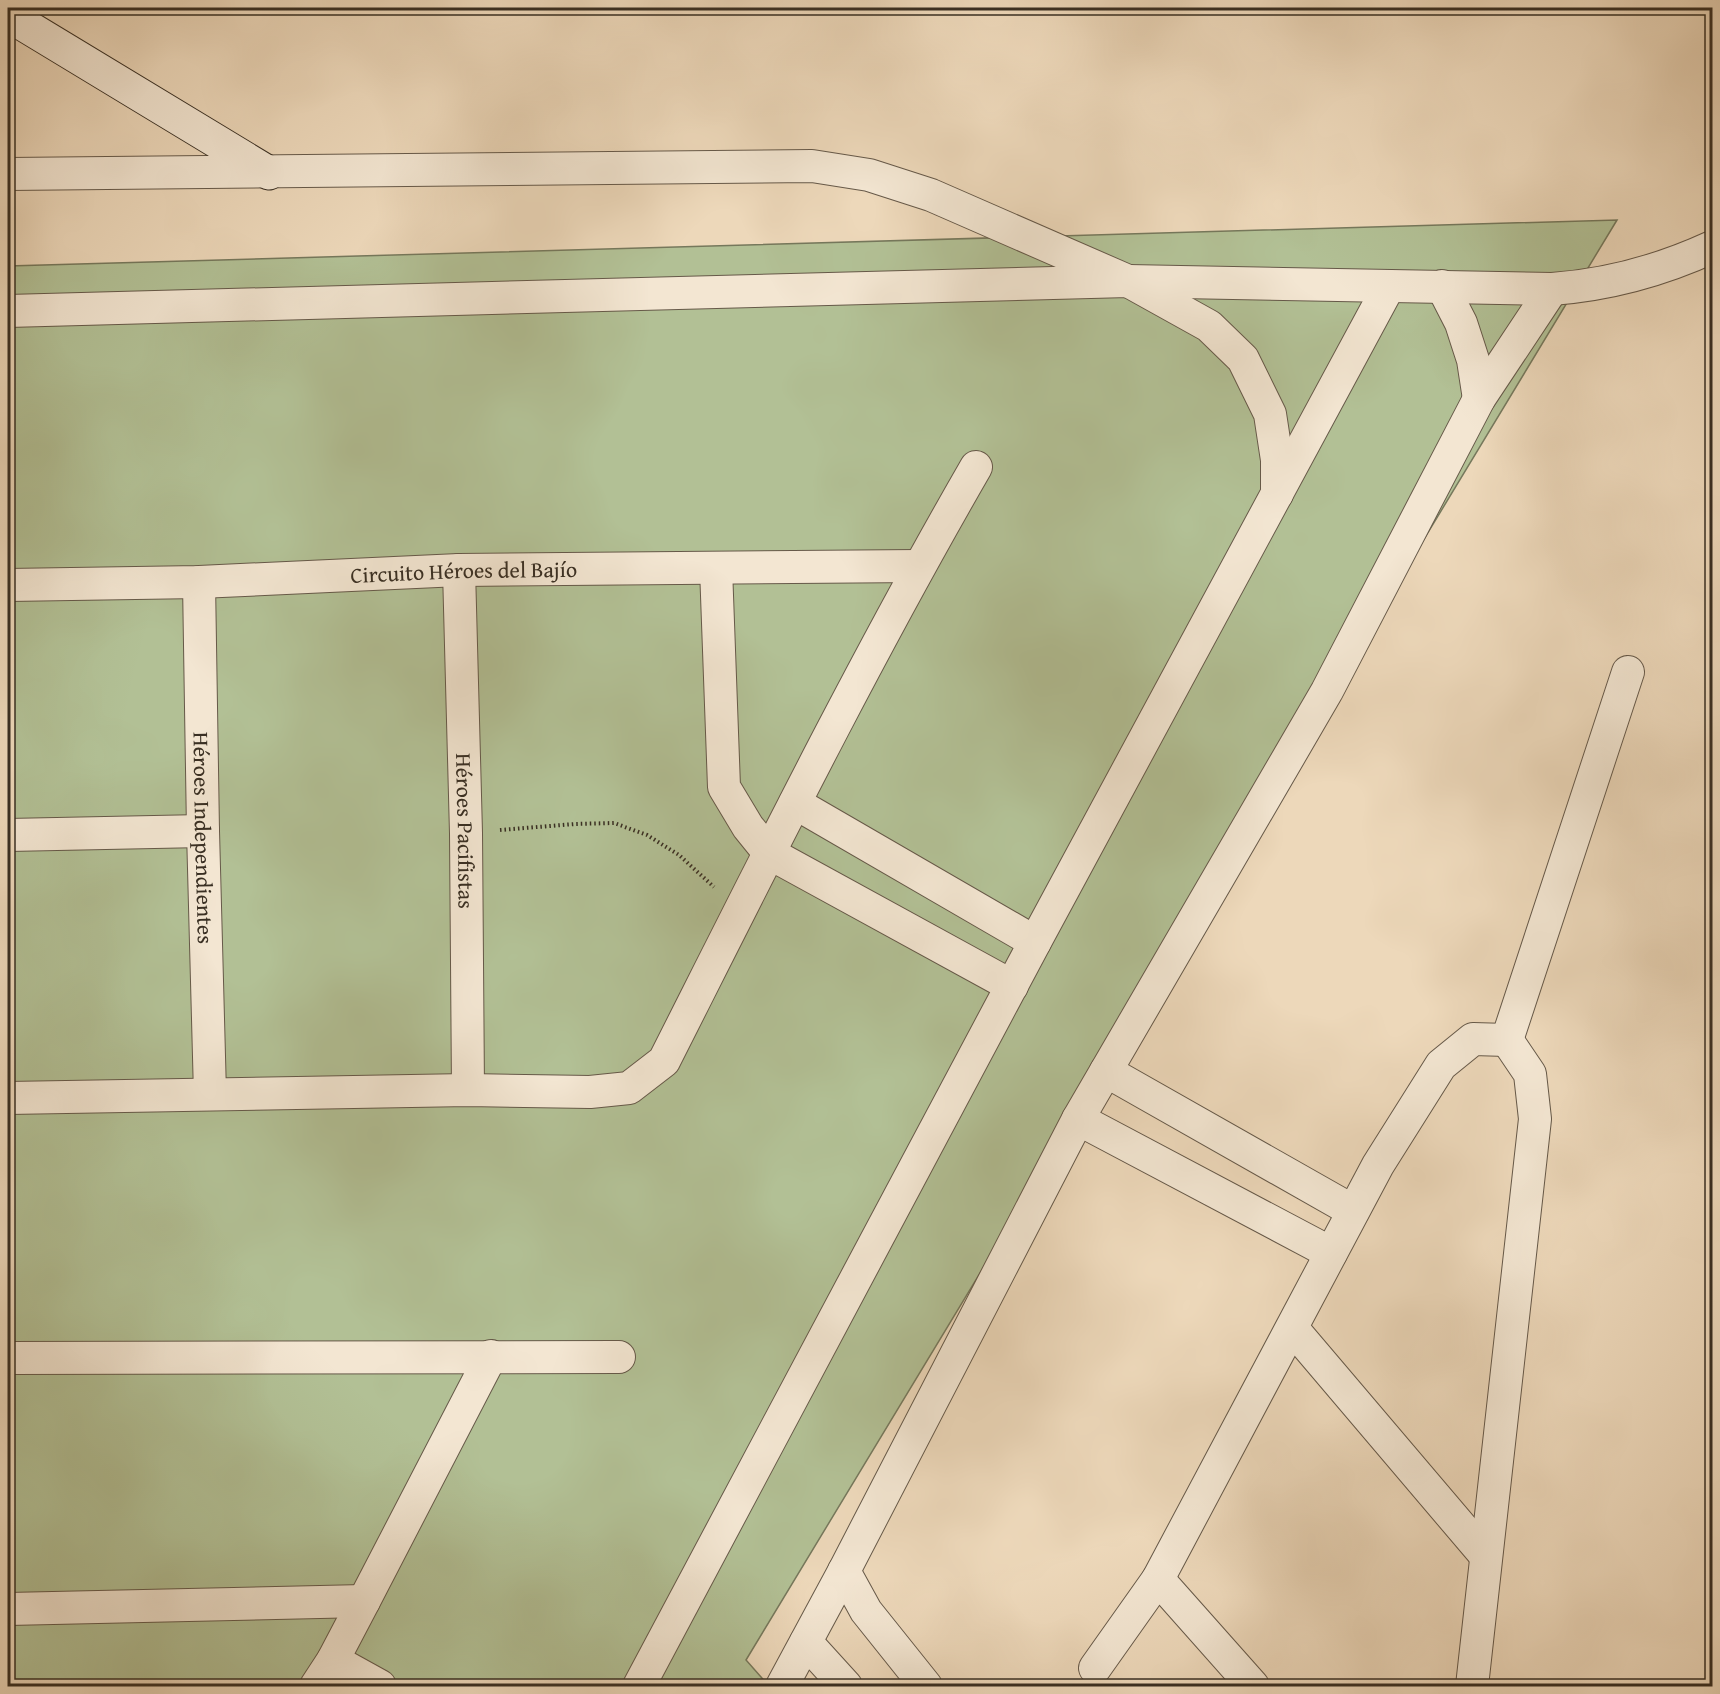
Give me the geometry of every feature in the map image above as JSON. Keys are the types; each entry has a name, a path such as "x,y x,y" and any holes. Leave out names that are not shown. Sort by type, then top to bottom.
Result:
{"street":[{"path":"8,15 269,173"},
{"path":"8,174 812,166 869,175 931,195 1128,281 1209,326 1243,359 1270,414 1277,460 1278,494"},
{"path":"8,311 1128,281 1552,289 1573,288 1614,280 1681,261 1713,247"},
{"path":"639,1686 1035,942 1389,286"},
{"path":"1442,286 1461,323 1473,360 1479,399"},
{"path":"782,1686 1078,1119 1327,691 1479,399 1552,289"},
{"path":"8,1098 468,1090 590,1092 629,1088 664,1061 769,853 919,566 976,467"},
{"name":"Circuito Héroes del Bajío","path":"8,585 199,582 459,570 919,566"},
{"path":"716,568 724,787 748,827 769,853 1012,986"},
{"name":"Héroes Pacifistas","path":"459,570 466,833 468,1090"},
{"name":"Héroes Independientes","path":"199,582 210,1094"},
{"path":"1507,1040 1628,672"},
{"path":"795,803 1035,942"},
{"path":"8,835 203,831"},
{"path":"1095,1668 1158,1579 1293,1329 1378,1165 1441,1065 1473,1039 1507,1040"},
{"path":"1472,1686 1535,1119 1530,1074 1507,1040"},
{"path":"1106,1071 1353,1211"},
{"path":"1078,1119 1331,1253"},
{"path":"1293,1329 1485,1555"},
{"path":"316,1686 333,1660 491,1356"},
{"path":"8,1358 619,1357"},
{"path":"844,1571 866,1611 926,1686"},
{"path":"1158,1579 1253,1686"},
{"path":"8,1609 364,1601"},
{"path":"806,1642 846,1686"},
{"path":"333,1660 380,1686"}],"path":[{"path":"466,833 614,823 647,834 679,855 739,912"}],"green space":[{"path":"1617,220 746,1660 769,1686 8,1686 8,266"}]}
